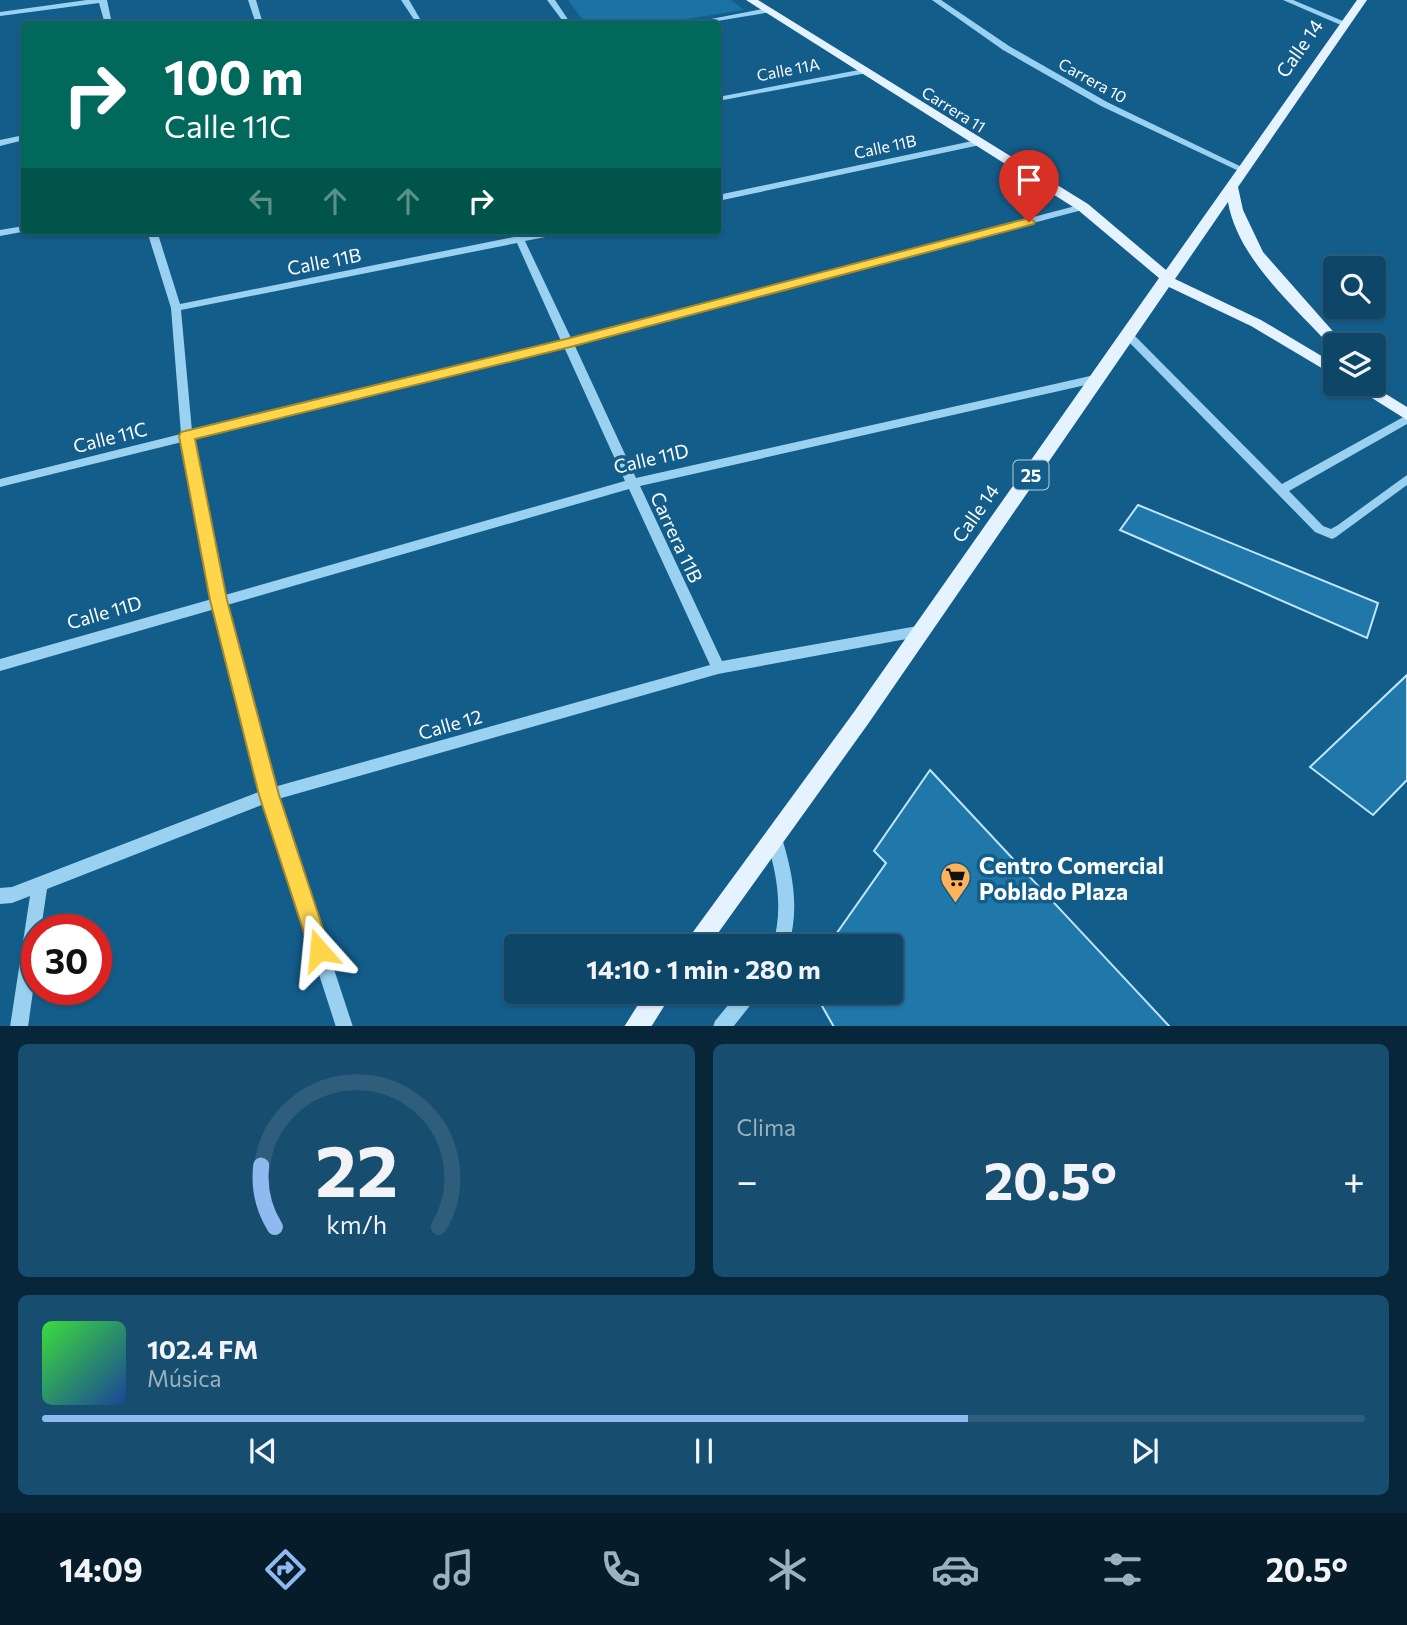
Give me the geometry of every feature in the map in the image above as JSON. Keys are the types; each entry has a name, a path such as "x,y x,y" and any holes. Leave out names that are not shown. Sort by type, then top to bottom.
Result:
{"main road":[{"name":"Carrera 11","path":"751,0 1083,207 1166,279 1256,323 1323,364"},
{"name":"Calle 14","path":"704,934 923,631 1362,0"},
{"path":"1232,188 1233,205 1248,240 1328,333"},
{"path":"1377,396 1407,416"},
{"path":"1384,396 1392,405"},
{"path":"637,1026 652,1004"}],"street":[{"path":"0,14 103,0 108,21"},
{"path":"252,0 259,21"},
{"path":"405,0 418,21"},
{"path":"551,0 566,21"},
{"name":"Carrera 10","path":"936,0 1006,48 1104,104 1244,170"},
{"path":"1287,0 1346,24"},
{"path":"707,21 768,10"},
{"name":"Calle 11A","path":"721,98 864,71"},
{"path":"0,143 21,139"},
{"name":"Calle 11B","path":"721,197 977,143"},
{"name":"Calle 11C","path":"0,483 570,342 1083,207"},
{"path":"0,233 21,230"},
{"path":"153,235 176,308 187,436 219,600 269,795 345,1026"},
{"name":"Calle 11B","path":"176,308 518,235"},
{"name":"Carrera 11B","path":"518,235 570,342 718,668"},
{"path":"1129,336 1319,529 1332,534 1407,479"},
{"name":"Calle 11D","path":"0,665 633,483 1099,378"},
{"path":"1280,490 1407,416"},
{"name":"Calle 12","path":"0,896 12,895 269,795 718,668 923,631"},
{"path":"774,838 788,884 784,934"},
{"path":"19,1026 40,883"},
{"path":"722,1026 740,1004"}],"shaded area":[{"path":"568,0 731,0 744,10 674,21 584,21"}],"building":[{"path":"1138,505 1378,603 1367,638 1120,530"},
{"path":"1407,675 1407,780 1373,815 1310,767"},
{"name":"Centro Comercial Poblado Plaza","path":"930,770 1169,1026 833,1026 821,1004 903,1004 903,934 836,934 886,863 874,851"}],"place":[{"name":"Centro Comercial Poblado Plaza","path":"956,905"}],"route":[{"path":"319,950 269,795 219,600 187,436 570,342 1029,222"}]}
